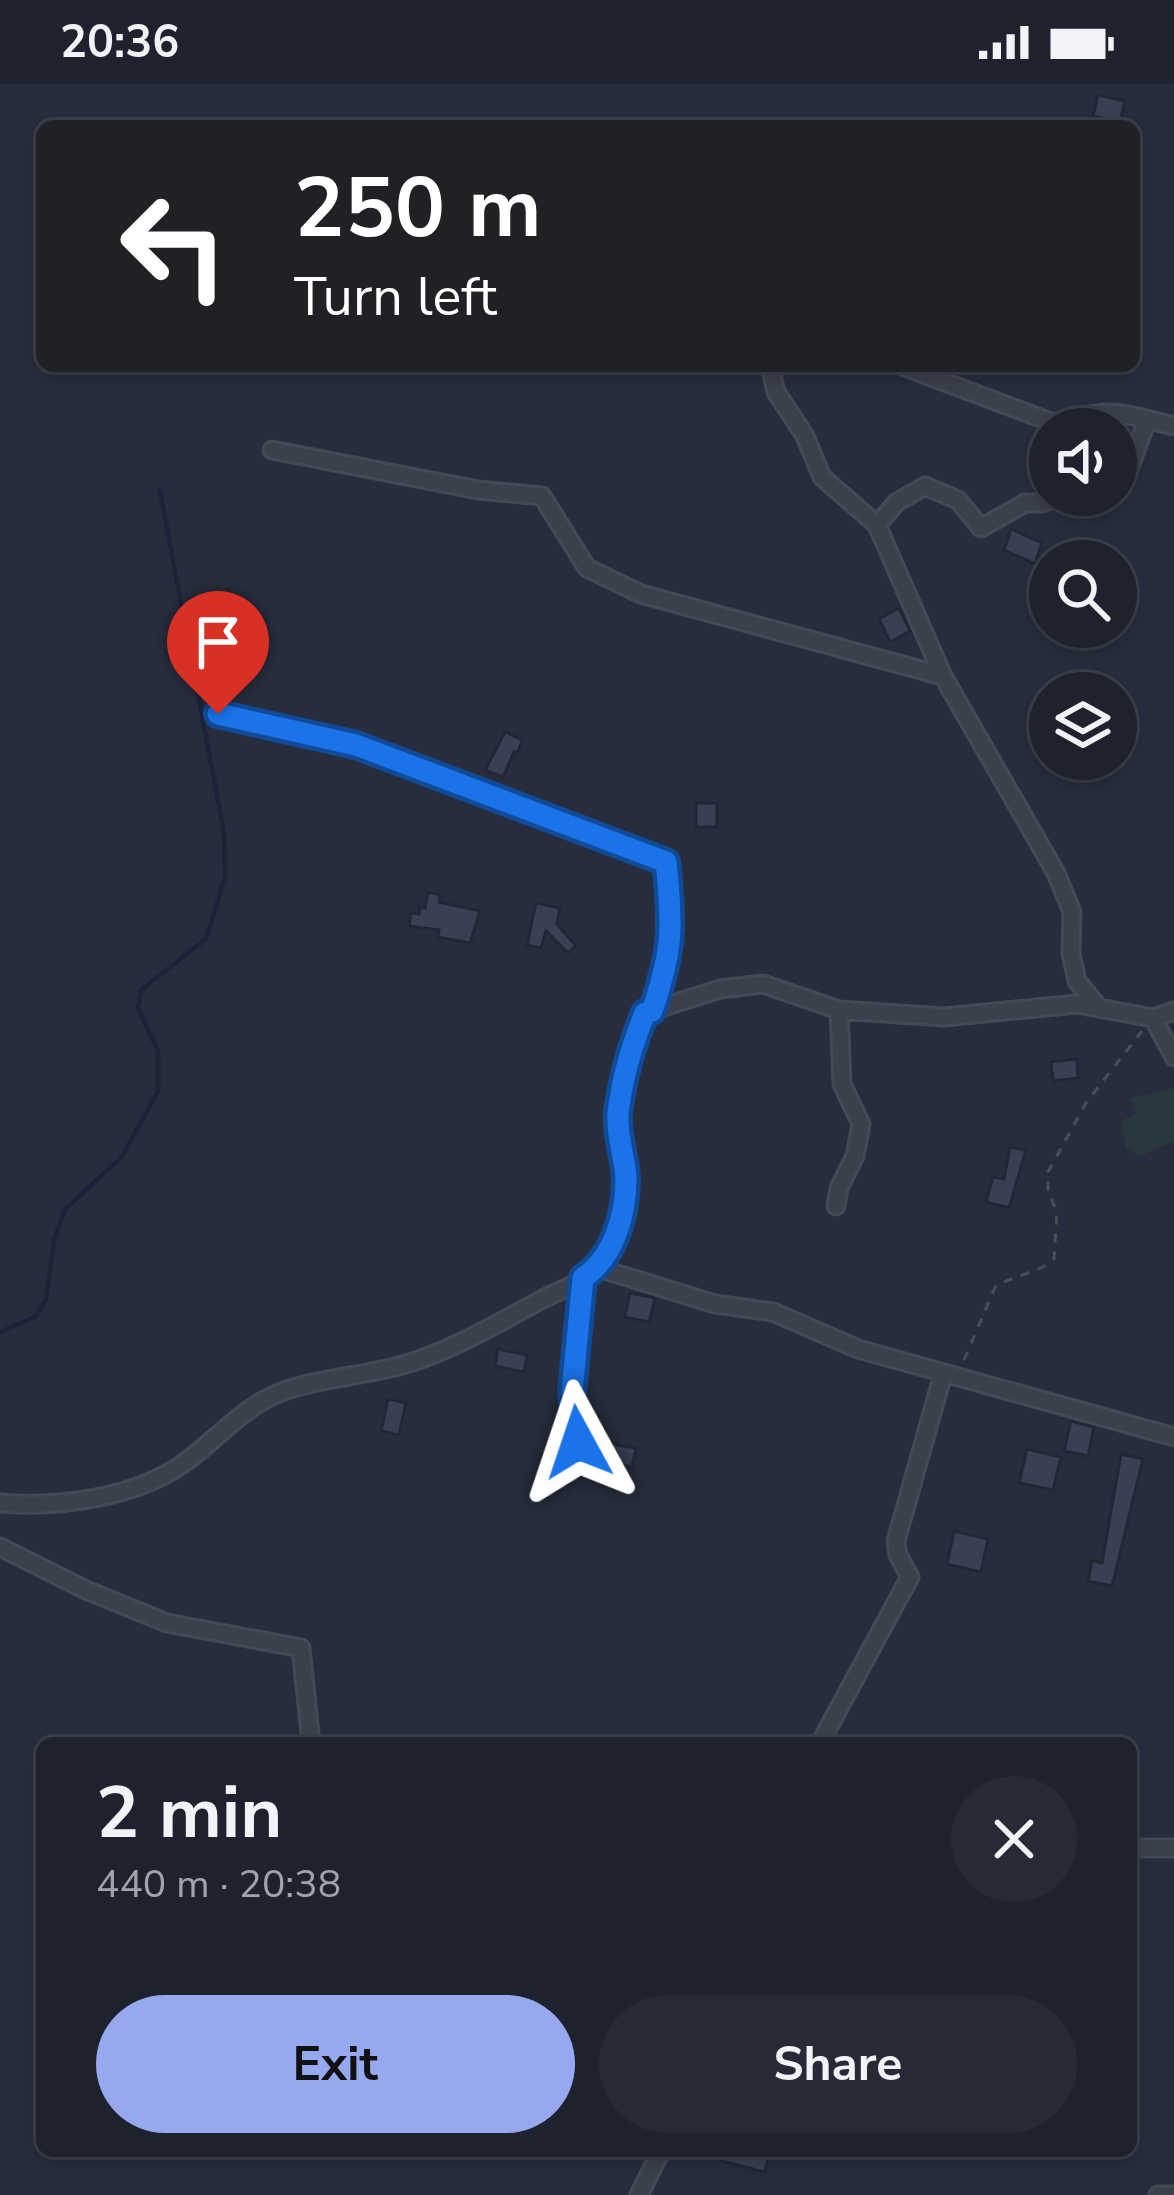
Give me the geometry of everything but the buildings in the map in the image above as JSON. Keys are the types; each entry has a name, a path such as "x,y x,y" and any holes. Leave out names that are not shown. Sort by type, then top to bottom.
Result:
{"street":[{"path":"772,372 783,407 805,436 821,477 878,525 943,676 1055,873 1072,913 1071,954 1077,981 1099,1008"},
{"path":"918,372 1051,422 1067,424 1110,412 1174,426"},
{"path":"1137,448 1147,420"},
{"path":"272,450 478,490 542,496 587,568 641,595 943,676"},
{"path":"878,525 897,502 925,486 958,500 981,528 1029,503"},
{"path":"218,714 356,745 666,862 670,957 652,1011"},
{"path":"578,1442 572,1392 591,1273 618,1232 626,1180 618,1116 632,1046 645,1013 720,989 763,984 839,1010 944,1017 1077,1004 1153,1018 1174,1011"},
{"path":"836,1206 861,1124 842,1084 839,1010"},
{"path":"1153,1018 1174,1058"},
{"path":"0,1503 34,1506 82,1500 147,1482 182,1465 277,1394 403,1365 446,1350 591,1273 715,1304 773,1312 857,1349 1174,1437"},
{"path":"824,1737 910,1577 896,1540 939,1373"},
{"path":"0,1547 167,1623 301,1648 310,1737"},
{"path":"1137,1848 1174,1848"},
{"path":"639,2195 658,2157"},
{"path":"1158,2195 1172,2195"}],"path":[{"path":"939,1373 962,1365 995,1285 1054,1259 1057,1212 1048,1191 1048,1172 1086,1103 1153,1018"}],"shaded area":[{"path":"1174,1088 1174,1141 1140,1156 1126,1147 1121,1121 1138,1113 1131,1098"}],"waterway":[{"path":"0,1332 35,1317 46,1300 54,1240 65,1209 121,1158 158,1091 158,1051 138,1008 141,990 206,939 225,877 224,833 160,491"}],"route":[{"path":"218,714 356,745 666,862 670,957 652,1011 645,1013 632,1046 618,1116 626,1180 618,1232 598,1268 583,1278 572,1392 578,1442"}]}
